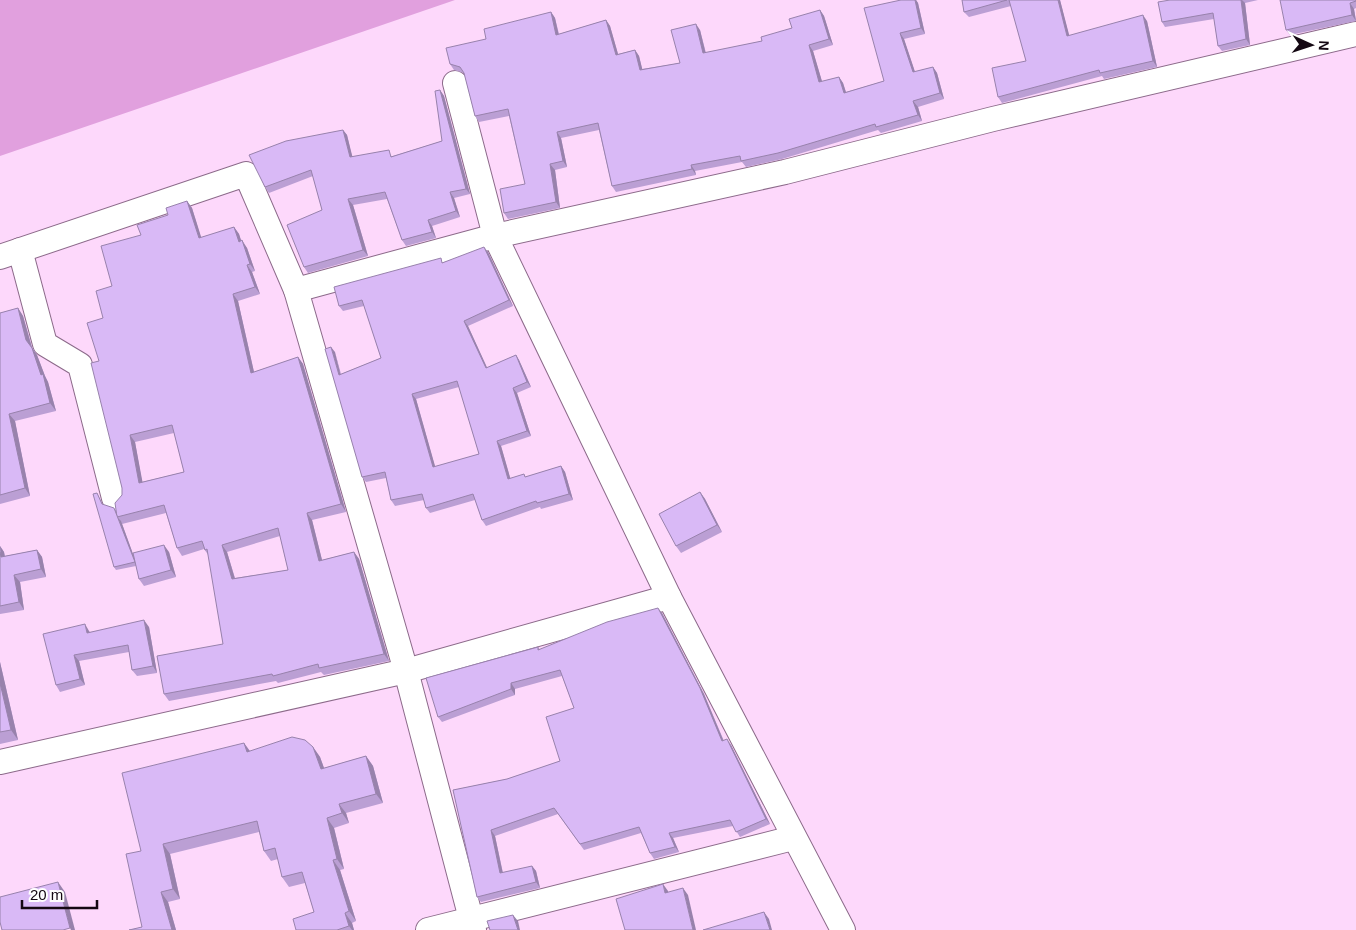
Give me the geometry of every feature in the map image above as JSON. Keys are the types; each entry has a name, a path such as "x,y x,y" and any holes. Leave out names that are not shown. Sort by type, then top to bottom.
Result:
{"street":[{"path":"296,290 495,236 785,172 993,119 1356,34"},
{"path":"455,83 495,236 669,597 843,930"},
{"path":"114,498 80,366 45,344 10,253 246,174 296,290 406,671 472,924"},
{"path":"0,762 406,671 669,597"},
{"path":"428,930 472,924 794,838"}],"shaded area":[{"path":"0,0 455,0 0,156"}],"building":[{"path":"901,0 915,0 921,28 900,33 913,72 933,67 940,93 913,101 918,115 876,127 875,124 778,153 741,161 740,156 691,165 692,169 612,186 598,123 557,132 563,161 550,164 556,202 504,213 500,189 525,184 508,109 475,116 464,73 460,67 450,64 446,48 486,39 484,29 551,12 556,35 606,20 616,55 635,50 640,70 680,63 671,30 696,24 703,53 762,41 761,37 792,28 789,19 820,10 829,39 809,45 819,82 839,77 844,93 884,81 864,8"},
{"path":"962,0 1007,0 964,12"},
{"path":"1009,0 1058,0 1067,36 1143,15 1153,61 1100,73 1099,70 998,97 992,68 1026,61"},
{"path":"1170,0 1241,0 1246,39 1218,46 1213,13 1162,22 1158,2"},
{"path":"1280,0 1356,1 1350,3 1352,15 1286,30"},
{"path":"440,90 466,189 450,192 456,211 428,220 432,232 402,240 385,192 348,199 363,250 304,267 287,225 322,210 311,170 265,187 249,155 286,141 343,130 350,157 389,150 391,157 442,141 435,91"},
{"path":"187,201 199,238 234,227 239,242 242,240 250,264 247,265 255,287 233,294 251,373 298,357 341,504 307,513 319,561 354,552 384,654 319,668 318,664 273,676 272,674 164,694 157,656 223,644 207,549 205,550 202,541 177,548 164,505 117,517 115,503 122,495 122,488 91,363 99,361 87,323 103,318 96,291 112,286 101,246 141,235 137,225 168,215 166,208","holes":["172,425 184,472 139,483 130,435","278,528 288,570 232,579 222,545"]},
{"path":"484,247 509,300 464,321 486,368 516,355 527,382 513,388 527,431 497,441 508,479 524,474 525,477 561,466 569,494 537,503 536,501 482,520 473,494 426,508 422,494 391,500 385,472 362,477 325,349 331,347 339,375 381,358 362,300 339,306 334,287 441,258 442,263","holes":["457,381 479,454 433,467 412,394"]},
{"path":"18,308 26,340 32,348 41,375 43,374 50,403 9,414 25,488 0,495 0,313"},
{"path":"700,492 717,525 676,546 659,514"},
{"path":"97,493 102,504 114,508 135,562 114,567 93,494"},
{"path":"164,545 171,570 139,579 133,553"},
{"path":"37,550 41,569 14,575 19,602 0,606 0,552 1,557"},
{"path":"658,608 700,688 722,741 727,739 766,819 736,832 730,820 669,833 675,847 650,853 639,827 580,844 554,808 491,830 500,873 532,866 536,882 477,897 453,790 507,779 560,761 546,717 574,708 560,670 511,683 511,689 438,717 426,678 538,647 538,650 607,622"},
{"path":"144,620 153,666 132,670 128,645 74,655 80,679 56,685 43,634 85,624 87,633"},
{"path":"0,683 11,730 0,732"},
{"path":"292,737 305,740 313,747 321,769 366,756 376,794 339,804 342,813 327,818 337,859 333,860 349,911 345,913 349,926 337,930 296,930 293,919 314,912 302,872 282,877 275,848 264,851 257,821 163,844 173,889 161,892 172,930 129,930 142,927 126,854 141,851 122,773 244,743 247,752"},
{"path":"58,882 70,928 63,930 2,930 0,922 0,897"},
{"path":"663,884 665,893 683,888 693,930 625,930 616,899"},
{"path":"764,912 770,930 703,930"},
{"path":"513,915 518,930 490,930 487,921"}]}
